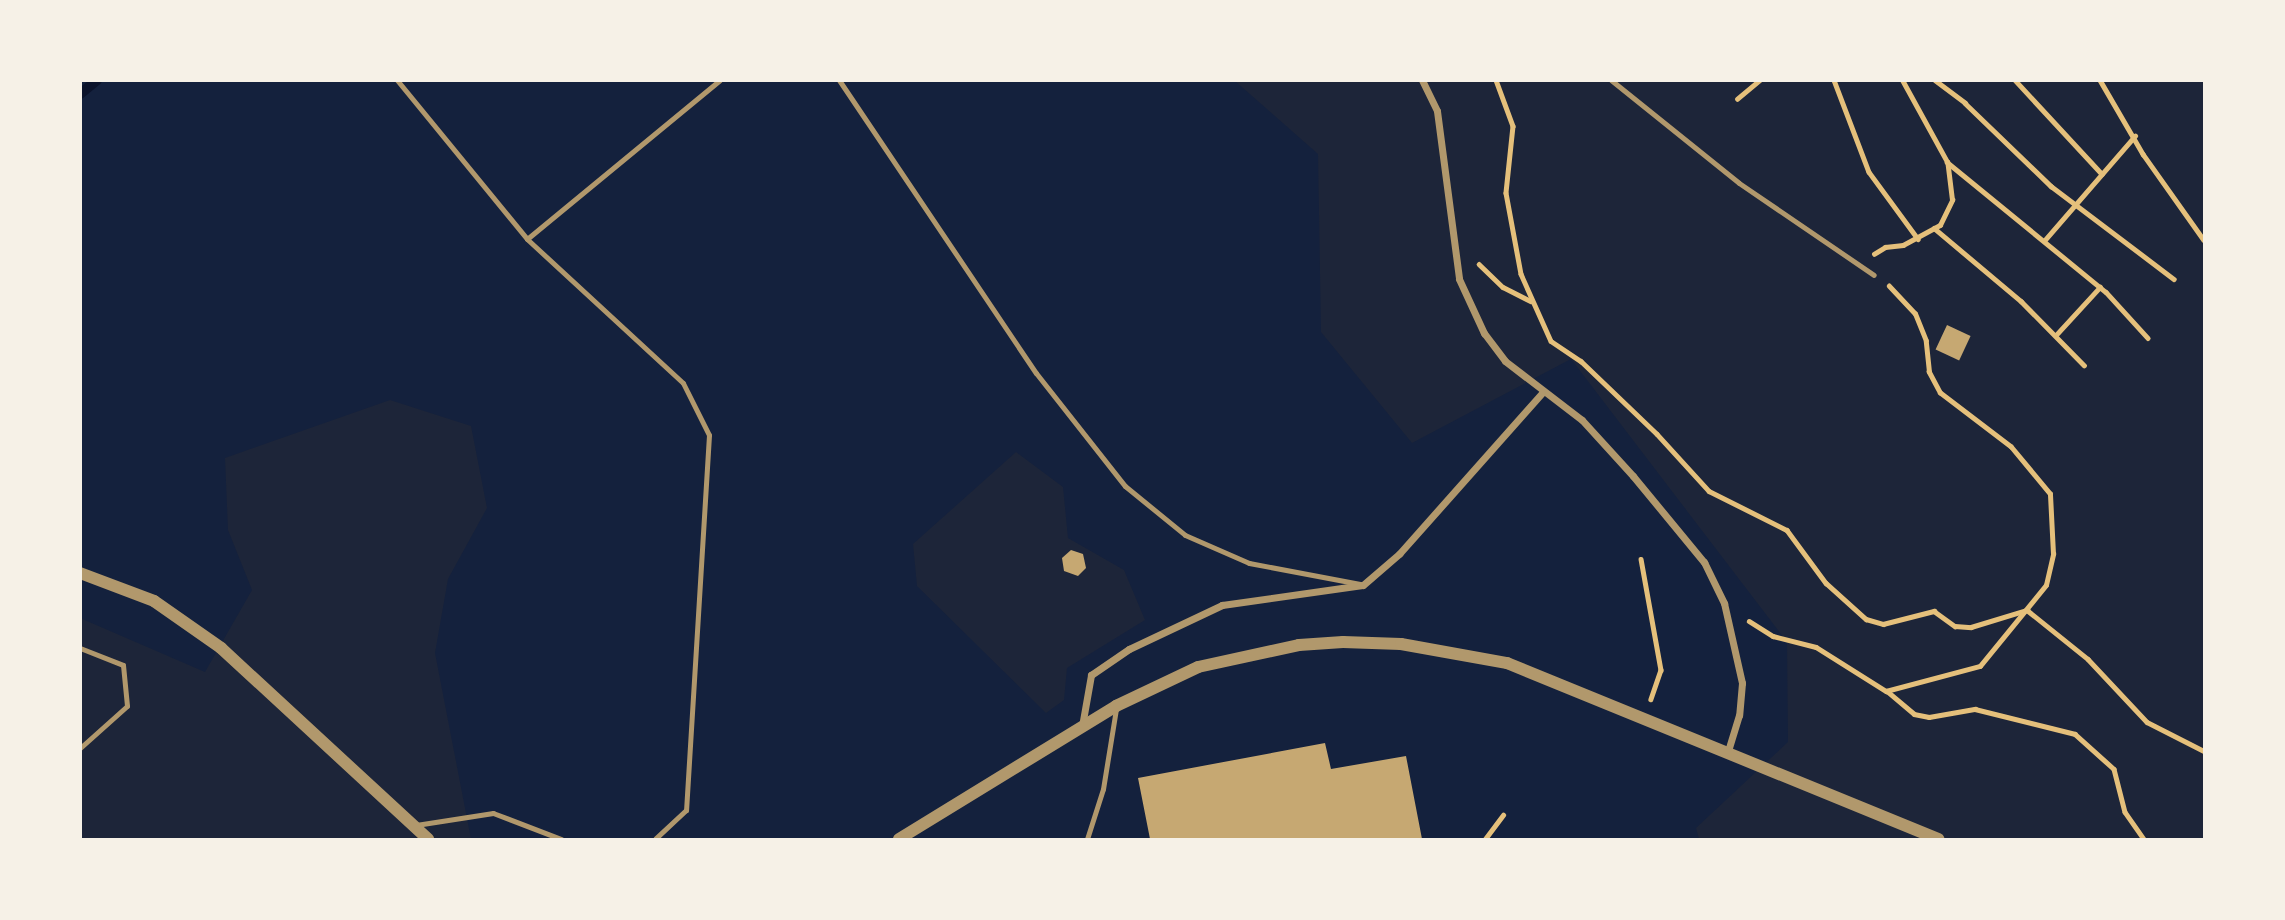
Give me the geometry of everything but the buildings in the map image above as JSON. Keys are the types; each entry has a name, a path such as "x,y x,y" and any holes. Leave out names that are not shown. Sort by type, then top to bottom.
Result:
{"street":[{"path":"1422,80 1437,111 1459,279 1484,333 1505,362 1542,393 1582,420 1633,476 1704,562 1724,603 1742,683 1740,716 1728,752"},
{"path":"1082,726 1091,675 1129,649 1222,605 1363,585 1399,554 1542,393"},
{"path":"80,573 154,601 222,648 428,839"},
{"path":"899,839 1116,706 1198,667 1298,645 1355,643 1401,644 1507,663 1646,717 1939,839"}],"lane":[{"path":"397,80 527,239 683,383 709,435 686,810 655,839"},
{"path":"527,239 720,80"},
{"path":"839,80 1036,373 1125,486 1185,535 1249,563 1363,585"},
{"path":"1611,80 1739,183 1874,275"},
{"path":"80,648 123,665 127,706 80,748"},
{"path":"1087,839 1102,789 1116,706"},
{"path":"415,825 493,813 561,839"}],"path":[{"path":"1496,80 1513,126 1506,193 1521,274 1551,341 1581,361 1657,434 1709,491 1787,530 1826,583 1866,620 1883,624 1934,611 1955,626 1971,627 2027,610"},
{"path":"1737,99 1760,80"},
{"path":"1834,80 1869,172 1918,239"},
{"path":"1859,265 1885,247 1918,239 1934,228 1947,215 1952,200 1947,162 1902,80"},
{"path":"1935,80 1965,103 2020,160 2174,279"},
{"path":"2015,80 2102,174"},
{"path":"2101,80 2204,240"},
{"path":"2044,242 2135,136"},
{"path":"1947,162 2101,287 2148,338"},
{"path":"1934,228 2056,335 2084,365"},
{"path":"1452,229 1486,273 1532,302"},
{"path":"2056,335 2101,287"},
{"path":"1886,691 1980,666 2046,585 2053,554 2050,494 2011,446 1940,393 1929,372 1926,341 1915,314 1892,288"},
{"path":"1641,558 1661,670 1646,717"},
{"path":"1724,603 1773,636 1816,647 1886,691 1914,714 1929,717 1975,709 2075,734 2114,769 2125,812 2144,839"},
{"path":"2027,610 2088,659 2147,722 2204,751"},
{"path":"1485,839 1503,815"}],"shaded area":[{"path":"1235,81 2204,81 2204,839 1699,839 1696,828 1788,742 1787,642 1571,359 1412,443 1321,332 1318,154"},
{"path":"390,400 471,426 487,508 448,579 435,653 471,839 81,839 80,618 205,672 252,590 228,530 225,458"},
{"path":"1016,452 1063,487 1068,538 1124,570 1145,620 1067,668 1064,700 1046,713 917,586 913,544"}],"waterway":[{"path":"80,94 97,80"}]}
